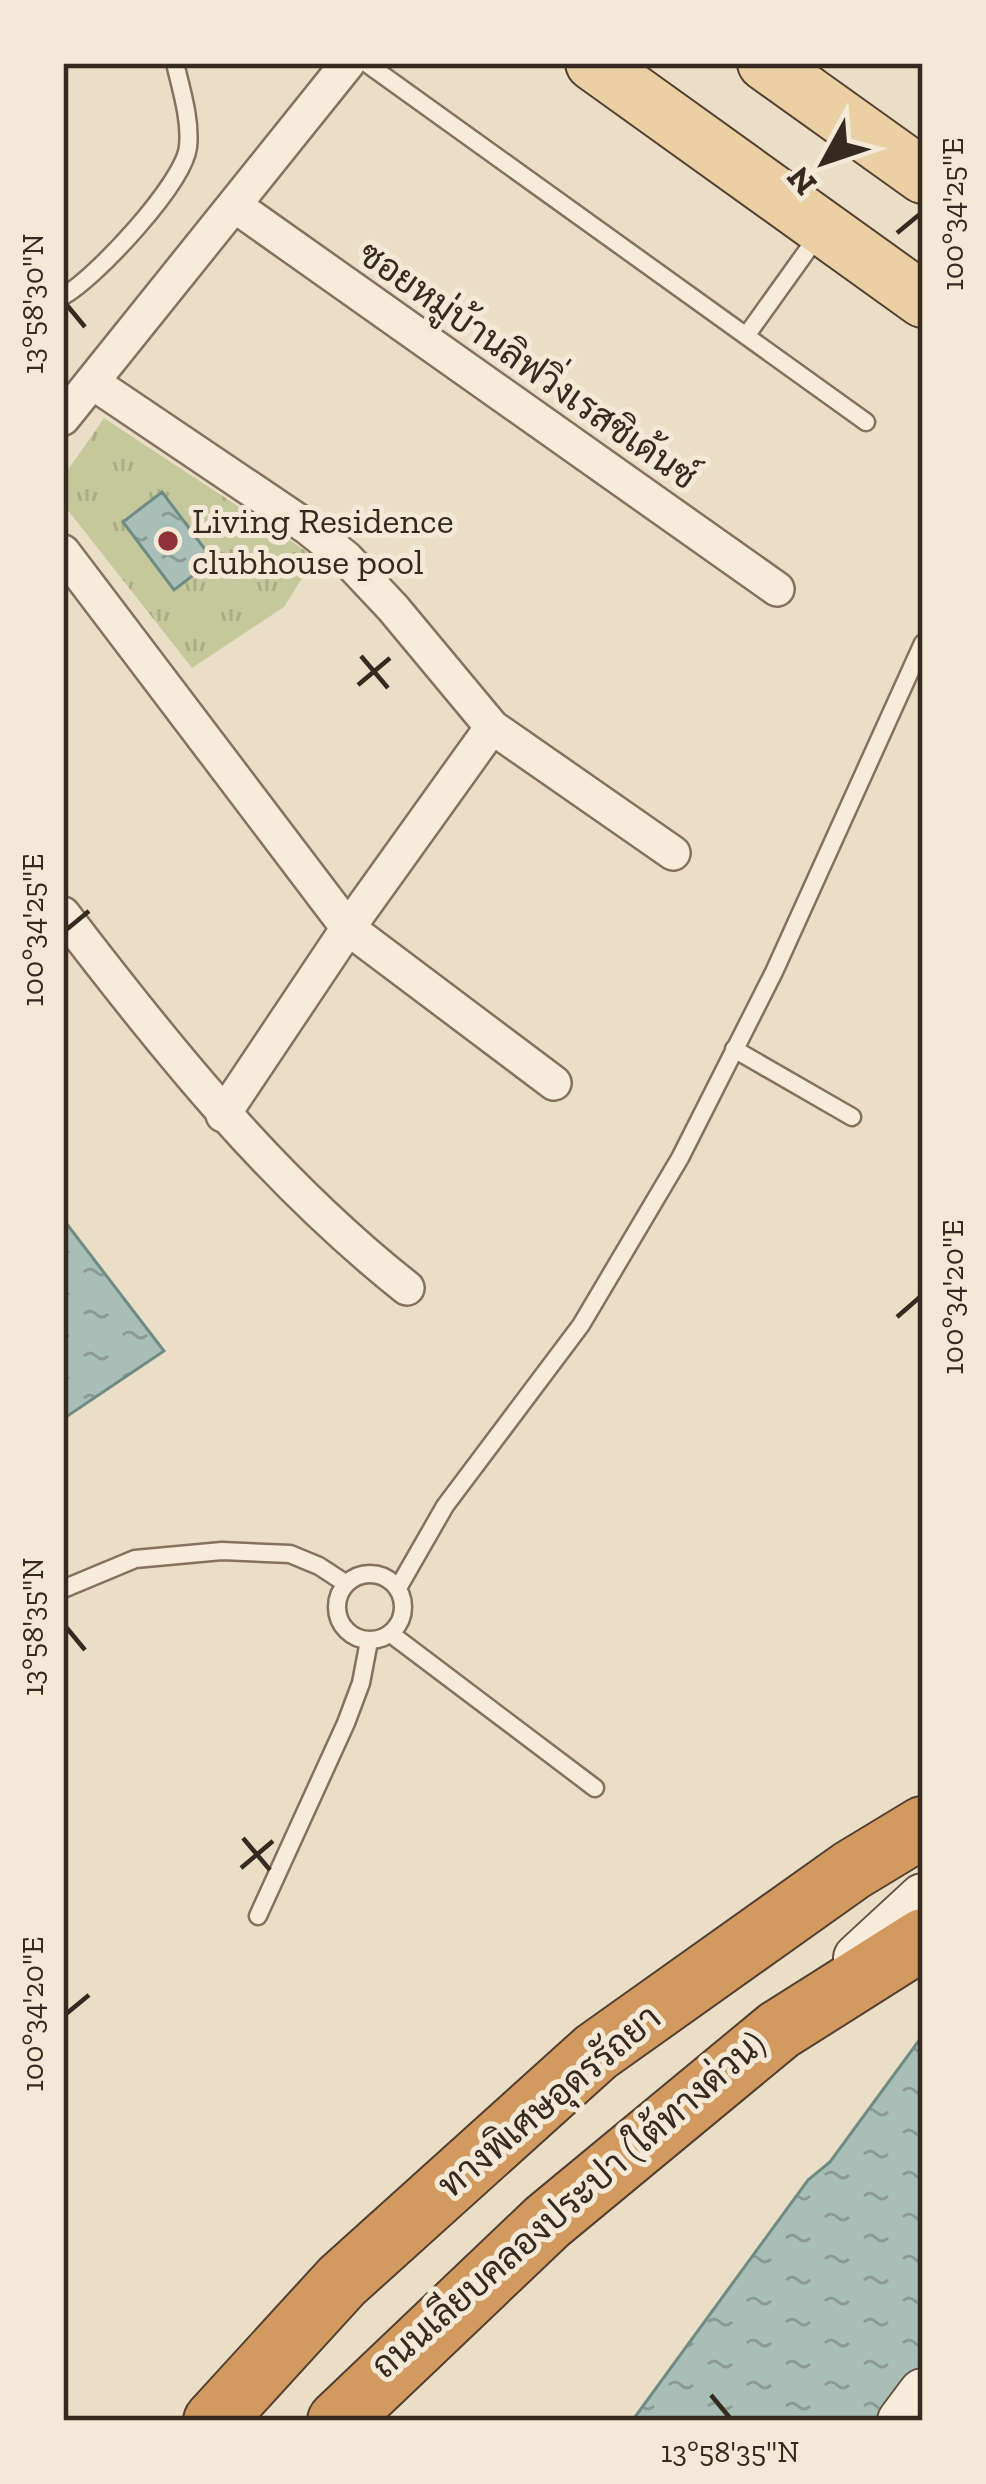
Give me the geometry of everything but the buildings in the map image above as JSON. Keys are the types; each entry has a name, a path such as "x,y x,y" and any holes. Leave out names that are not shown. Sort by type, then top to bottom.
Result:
{"highway":[{"name":"ทางพิเศษอุดรรัถยา","path":"214,2421 342,2281 596,2052 852,1870 923,1828"},
{"path":"338,2421 547,2222 779,2030 923,1939"}],"main road":[{"path":"593,63 923,301"},
{"path":"764,63 923,176"}],"street":[{"path":"63,418 349,63"},
{"name":"ซอยหมู่บ้านลิฟวิ่งเรสซิเด้นซ์","path":"234,205 777,589"},
{"path":"92,382 308,527 346,558 393,608 492,727 673,853"},
{"path":"63,552 348,928 554,1082"},
{"path":"223,1114 492,727"},
{"path":"63,914 223,1114 307,1202 407,1288"},
{"name":"ถนนเลียบคลองประปา (ใต้ทางด่วน)","path":"326,2421 667,2107 844,1971 923,1898"}],"lane":[{"path":"63,296 94,273 176,180 188,149 176,63"},
{"path":"366,63 866,422"},
{"path":"746,336 823,229"},
{"path":"398,1588 445,1506 581,1325 680,1158 774,972 923,643"},
{"path":"734,1049 852,1118"},
{"path":"63,1589 135,1558 223,1551 290,1554 345,1583"},
{"path":"371,1575 388,1579 398,1588 405,1611 391,1634 369,1640 353,1635 341,1623 336,1596 345,1583 371,1575"},
{"path":"391,1634 595,1788"},
{"path":"258,1916 346,1723 362,1683 369,1640"}],"green space":[{"path":"104,418 315,557 284,607 192,668 63,504 63,477"}],"water":[{"name":"Living Residence clubhouse pool","path":"162,492 213,560 174,590 123,522"},
{"path":"63,1219 164,1351 63,1419"},
{"path":"923,2035 923,2364 880,2421 632,2421 808,2180 830,2162"}],"place":[{"name":"Living Residence clubhouse pool","path":"168,541"}]}
